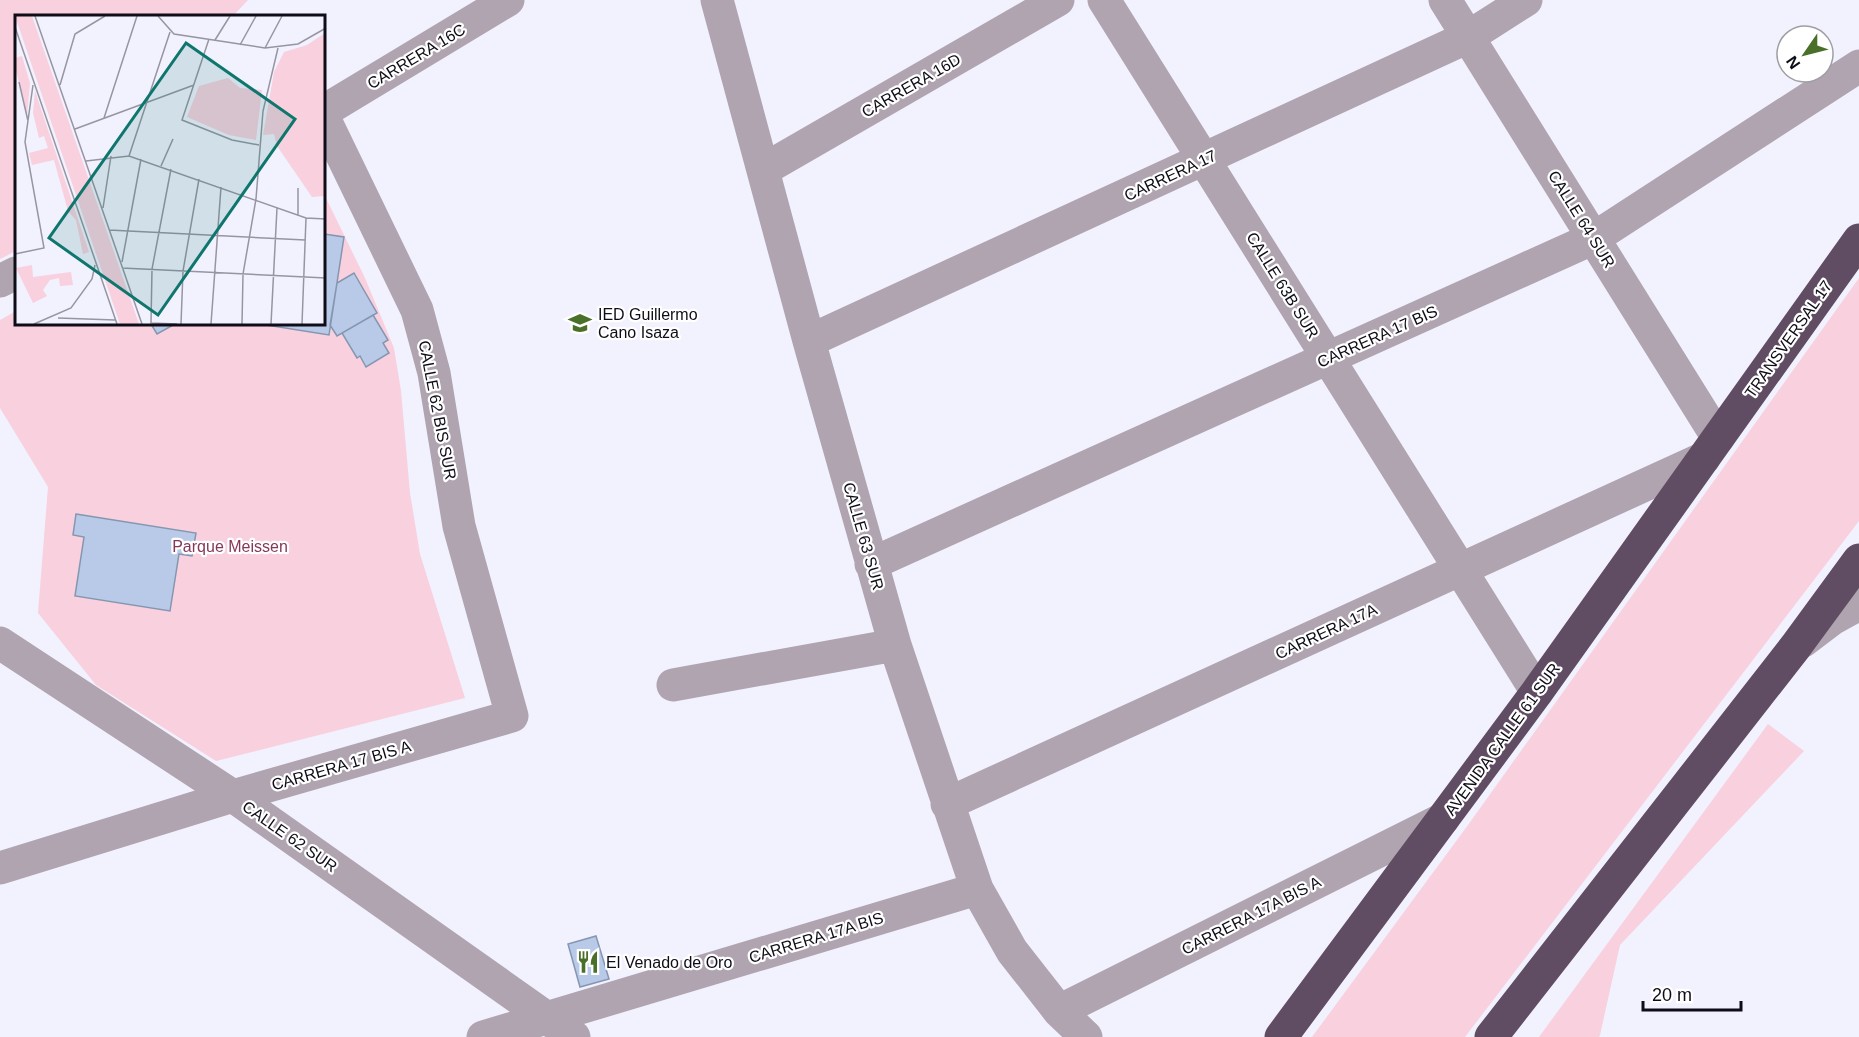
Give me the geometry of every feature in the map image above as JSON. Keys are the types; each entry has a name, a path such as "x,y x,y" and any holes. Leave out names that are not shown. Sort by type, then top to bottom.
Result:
{"highway":[{"name":"TRANSVERSAL 17","path":"1711,448 1859,240"},
{"name":"AVENIDA CALLE 61 SUR","path":"1281,1037 1537,692 1711,448"},
{"path":"1491,1037 1796,646 1859,560"}],"street":[{"name":"CARRERA 16C","path":"326,110 508,0"},
{"name":"CALLE 63 SUR","path":"717,0 809,341 895,645 977,889 1012,951 1059,1011 1086,1037"},
{"name":"CARRERA 16D","path":"763,170 1058,0"},
{"name":"CALLE 63B SUR","path":"1104,0 1537,692"},
{"name":"CALLE 64 SUR","path":"1445,0 1594,238 1711,448"},
{"name":"CARRERA 17","path":"809,341 1468,37 1526,0"},
{"name":"CARRERA 17 BIS","path":"872,564 1594,238 1859,66"},
{"name":"CALLE 62 BIS SUR","path":"326,122 417,310 434,372 459,526 512,716"},
{"path":"0,281 15,274"},
{"name":"CARRERA 17A","path":"947,804 1460,570 1711,448"},
{"path":"1796,646 1832,619 1859,604"},
{"name":"CALLE 62 SUR","path":"0,643 233,796 574,1037"},
{"path":"673,686 895,645"},
{"name":"CARRERA 17 BIS A","path":"0,868 233,796 512,716"},
{"name":"CARRERA 17A BIS A","path":"1059,1011 1443,819"},
{"name":"CARRERA 17A BIS","path":"483,1037 977,889"}],"green space":[{"path":"0,0 248,0 234,15 15,15 15,252 0,259"},
{"name":"Parque Meissen","path":"326,198 365,278 394,348 401,391 410,493 420,554 465,698 216,761 96,685 38,613 48,487 0,408 0,320 15,312 15,326 326,326"},
{"path":"1859,278 1859,521 1465,1037 1312,1037 1468,825"},
{"path":"1768,724 1804,751 1620,945 1599,1037 1539,1037"}],"building":[{"path":"326,234 344,237 329,335 273,326 326,326"},
{"path":"354,273 377,313 337,336 330,325 337,283"},
{"path":"373,315 388,340 383,343 389,353 366,367 360,356 357,358 342,333"},
{"path":"152,326 171,326 157,334"},
{"path":"76,514 196,533 192,556 179,554 170,611 75,596 84,537 73,535"},
{"name":"El Venado de Oro","path":"596,936 609,979 580,987 568,944"}],"place":[{"name":"IED Guillermo Cano Isaza","path":"580,323"},
{"name":"El Venado de Oro","path":"588,962"}]}
